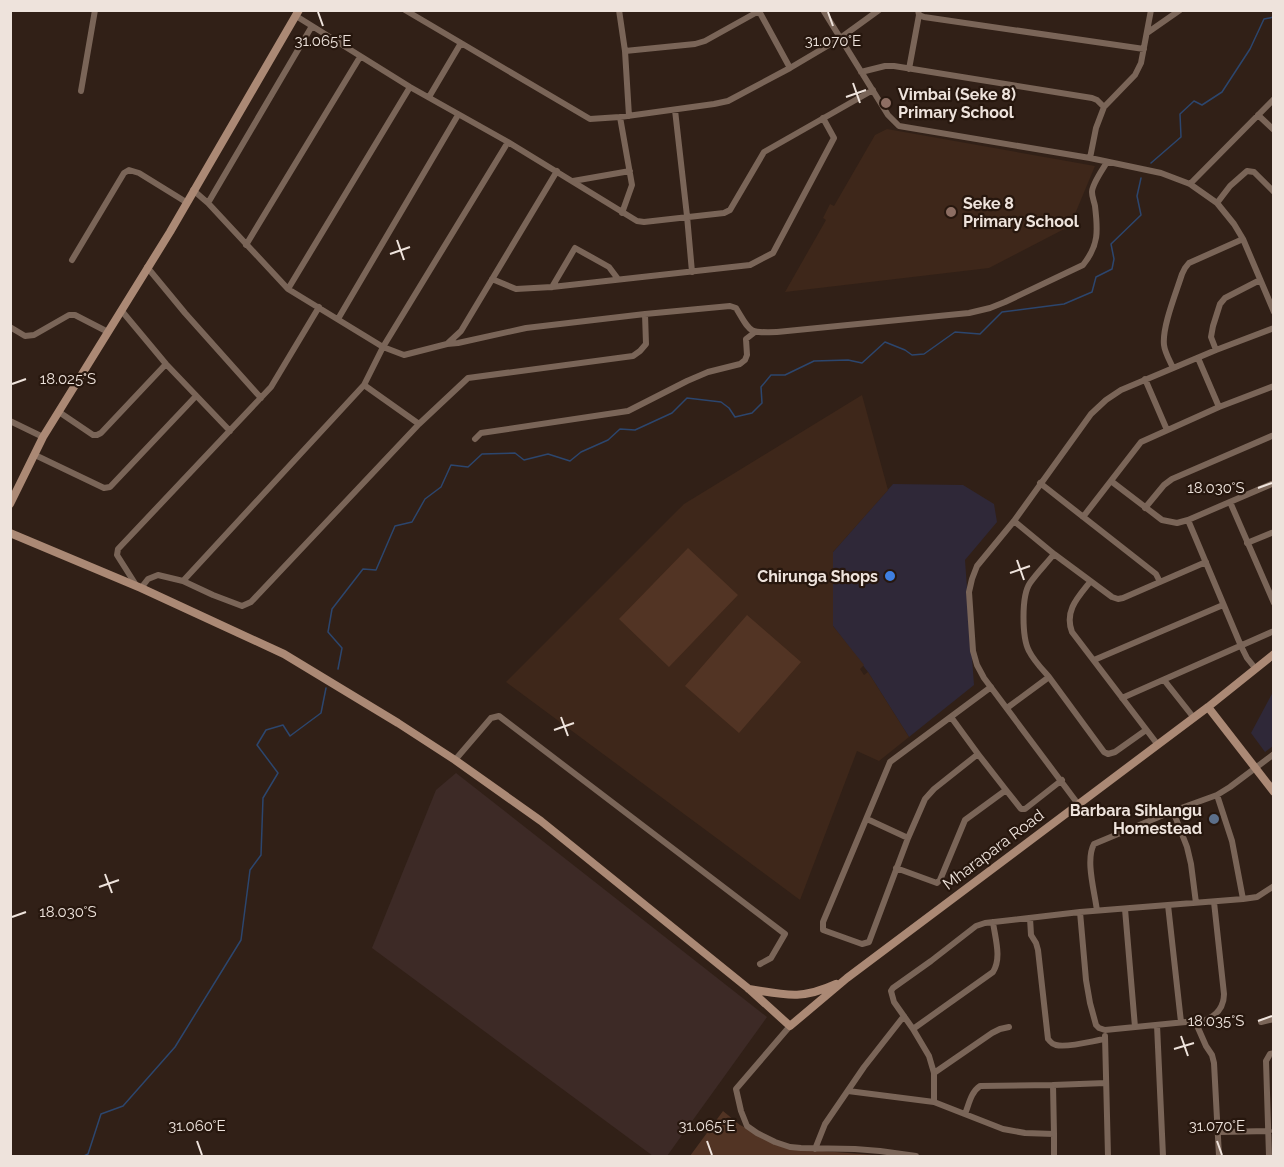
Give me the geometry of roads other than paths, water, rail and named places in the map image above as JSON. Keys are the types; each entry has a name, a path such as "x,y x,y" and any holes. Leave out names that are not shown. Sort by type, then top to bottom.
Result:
{"main road":[{"path":"10,504 43,437 170,232 297,13"},
{"path":"10,533 139,587 284,654 455,760 541,821 749,989 790,1026"},
{"name":"Mharapara Road","path":"790,1026 847,978 1194,718 1274,654"},
{"path":"1208,707 1274,792"},
{"path":"749,989 801,996 825,989 847,978"}],"street":[{"path":"81,91 95,10"},
{"path":"405,10 590,118 629,116 728,101 839,39 879,10"},
{"path":"619,10 629,116"},
{"path":"624,51 705,41 759,10 790,68"},
{"path":"823,10 888,115 899,126 1090,158 1161,173 1191,184 1216,203 1234,224 1243,239 1274,312"},
{"path":"1090,158 1096,128 1104,107 1135,75 1141,63 1151,10"},
{"path":"1147,33 1180,10"},
{"path":"297,13 312,26 360,57 508,142 622,213 644,222 724,213 730,210 764,152 873,90"},
{"path":"909,69 918,13 1144,49"},
{"path":"208,203 312,26"},
{"path":"429,97 461,43"},
{"path":"246,244 360,57"},
{"path":"861,72 885,66 909,69 1092,98 1104,107"},
{"path":"288,289 410,87"},
{"path":"1191,184 1274,99"},
{"path":"675,110 692,272"},
{"path":"338,319 458,115"},
{"path":"1258,115 1274,130"},
{"path":"620,117 632,185 622,213"},
{"path":"492,279 516,289 750,265 773,253 834,138 823,118"},
{"path":"183,581 364,385 383,347 508,142"},
{"path":"193,190 208,203 288,289 383,347 404,355 526,328 730,306 736,308 750,329 755,332 777,332 969,314 998,305 1083,265 1097,238 1093,187 1107,162"},
{"path":"72,260 124,173 129,171 140,173 186,202"},
{"path":"447,344 461,331 556,171"},
{"path":"573,181 630,171"},
{"path":"1216,203 1247,171 1254,172 1274,192"},
{"path":"1173,368 1164,341 1185,268 1189,263 1243,239"},
{"path":"552,287 575,248 609,267 618,279"},
{"path":"147,267 261,398"},
{"path":"1216,350 1211,337 1220,304 1225,298 1260,280"},
{"path":"319,308 271,387 118,549 117,555 139,587 148,579 158,575 183,581 242,606 251,602 419,424 468,378 633,356 646,344 645,314"},
{"path":"121,310 166,364 230,431"},
{"path":"10,327 25,336 34,335 69,315 75,315 108,332"},
{"path":"1078,804 976,665 969,592 977,566 1014,521 1091,414 1106,400 1145,379 1274,328"},
{"path":"475,439 481,433 628,411 708,372 740,364 747,355 746,339 755,332"},
{"path":"1198,357 1219,407"},
{"path":"59,412 93,435 97,435 166,364"},
{"path":"1145,379 1167,430"},
{"path":"364,385 419,424"},
{"path":"1083,517 1141,442 1219,407 1274,386"},
{"path":"35,455 104,488 110,487 196,396"},
{"path":"10,421 43,437"},
{"path":"1145,508 1172,479 1274,435"},
{"path":"1111,481 1145,508 1170,523 1188,520 1274,483"},
{"path":"1040,483 1156,574 1160,582"},
{"path":"1230,502 1274,603"},
{"path":"1188,520 1241,646 1255,668"},
{"path":"1014,521 1090,582 1118,599 1206,562"},
{"path":"1247,543 1274,532"},
{"path":"1054,554 1029,584 1024,598 1025,641 1028,650 1104,752 1108,754 1115,752 1146,730"},
{"path":"1090,582 1071,608 1072,632 1158,744"},
{"path":"1094,660 1223,605"},
{"path":"1122,698 1274,631"},
{"path":"1007,708 1050,677"},
{"path":"1164,680 1194,718"},
{"path":"978,754 925,798 869,942 862,944 823,930 823,922 890,762 991,687"},
{"path":"455,760 491,718 499,716 785,934 771,958 760,964"},
{"path":"951,717 1021,809 1062,780"},
{"path":"1097,911 1090,865 1094,844 1217,795 1274,754"},
{"path":"896,868 937,883 965,820 1006,790"},
{"path":"1217,795 1232,841 1243,899"},
{"path":"1173,811 1187,847 1196,903"},
{"path":"867,819 908,838"},
{"path":"934,1102 934,1073 929,1056 892,998 891,991 976,926 1080,912 1243,899 1257,897 1274,886"},
{"path":"1080,912 1090,1003 1096,1025 1099,1029 1105,1030 1206,1020 1222,1007 1224,999 1214,902"},
{"path":"1168,905 1181,1022"},
{"path":"1125,909 1135,1027"},
{"path":"1030,918 1031,935 1038,950 1048,1039 1056,1045 1105,1039"},
{"path":"913,1029 993,972 997,966 997,952 993,922"},
{"path":"815,1149 825,1124 876,1050 904,1016"},
{"path":"1261,1022 1274,1019"},
{"path":"1195,1021 1214,1063 1219,1156"},
{"path":"1158,1025 1163,1156"},
{"path":"790,1026 736,1089 745,1122 751,1129 790,1147 855,1149 916,1156"},
{"path":"934,1073 992,1033 1009,1027"},
{"path":"1105,1030 1108,1156"},
{"path":"1269,1156 1271,1106 1266,1061 1270,1054 1274,1053"},
{"path":"965,1114 971,1098 980,1086 1106,1083"},
{"path":"1053,1085 1054,1156"},
{"path":"848,1091 934,1102 1003,1129 1015,1132 1054,1134"},
{"path":"1219,1132 1269,1131"}],"waterway":[{"path":"1151,163 1181,137 1180,114 1194,101 1202,105 1222,92 1250,49 1264,19 1274,17"},
{"path":"338,669 342,648 328,632 332,609 363,569 376,570 395,526 412,522 425,499 441,487 451,465 468,467 482,454 515,453 524,460 548,454 570,461 581,452 608,440 620,429 635,430 672,413 687,398 721,402 735,417 752,413 762,403 761,387 771,375 785,375 814,361 848,360 862,363 885,342 912,355 924,354 955,332 980,334 1002,312 1064,304 1092,292 1096,277 1112,269 1114,259 1111,244 1141,215 1137,196 1141,178"},
{"path":"84,1156 88,1154 101,1114 123,1106 175,1047 241,940 250,870 261,855 263,798 278,773 257,745 266,730 283,725 290,736 321,713 326,688"}],"place":[{"name":"Vimbai (Seke 8) Primary School","path":"886,103"},
{"name":"Seke 8 Primary School","path":"951,212"},
{"name":"Chirunga Shops","path":"890,576"},
{"name":"Barbara Sihlangu Homestead","path":"1214,819"}]}
